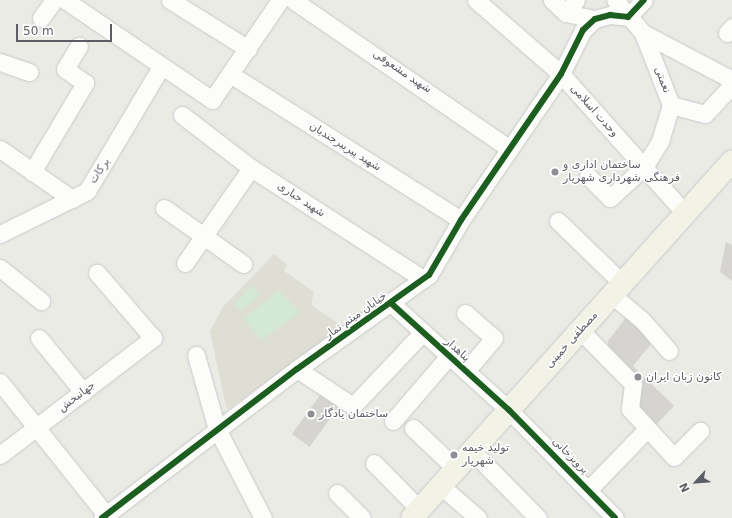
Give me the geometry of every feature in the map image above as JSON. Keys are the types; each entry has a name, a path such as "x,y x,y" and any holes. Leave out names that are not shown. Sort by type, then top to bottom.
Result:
{"main road":[{"name":"مصطفی خمینی","path":"416,514 732,161"}],"street":[{"path":"41,18 54,0"},
{"path":"65,0 161,67 212,100 282,0"},
{"path":"170,0 248,49"},
{"name":"شهید مشعوفی","path":"282,0 508,148"},
{"name":"وحدت اسلامی","path":"476,0 561,74 685,213"},
{"path":"552,0 571,6 595,19 610,15 628,17 644,0"},
{"name":"نعمتی","path":"588,176 610,198 644,167 660,141 671,105 643,33 615,0"},
{"name":"خیابان میثم تمار","path":"104,516 297,369 392,304 423,279 508,148 561,74 583,30 595,19"},
{"path":"643,33 732,80"},
{"path":"32,172 85,83 65,69 79,46"},
{"path":"0,62 29,72"},
{"name":"برکات","path":"0,234 87,191 161,67"},
{"name":"شهید پیربیرجندیان","path":"230,74 460,220"},
{"path":"671,105 705,114 732,85"},
{"name":"شهید جباری","path":"182,115 251,168 423,279"},
{"path":"0,149 72,199"},
{"path":"185,263 251,168"},
{"path":"164,208 243,264"},
{"path":"558,221 669,351"},
{"path":"0,268 41,301"},
{"name":"جهانبخش","path":"0,455 153,338 97,273"},
{"name":"پناهدار","path":"392,304 509,410"},
{"path":"465,312 494,338 466,371"},
{"path":"580,330 633,384 630,409 674,457 700,431"},
{"path":"297,369 353,406 423,332"},
{"path":"39,338 83,392"},
{"path":"196,355 217,429 263,518"},
{"path":"393,421 449,356"},
{"path":"0,382 38,426 104,516"},
{"name":"پرویزخانی","path":"509,410 589,489 614,518"},
{"path":"414,428 456,469"},
{"path":"589,489 647,429"},
{"path":"472,451 538,518"},
{"path":"374,463 416,514"},
{"path":"440,486 478,518"},
{"path":"337,493 362,518"}],"shaded area":[{"path":"274,254 287,265 284,271 314,292 311,305 342,326 230,408 226,407 210,332 222,308"}],"green space":[{"path":"252,286 260,294 242,311 234,304"},
{"path":"279,290 300,312 261,340 244,318"}],"building":[{"path":"726,242 732,245 732,281 720,272"},
{"name":"کانون زبان ایران","path":"627,316 655,339 633,366 674,406 652,429 634,409 635,394 642,387 609,353 608,341"},
{"name":"ساختمان یادگار","path":"323,391 341,404 310,447 292,434"}],"cycle path":[{"path":"102,518 297,369 429,275 461,220 561,74 583,30 595,19 610,15 628,17 644,0"},
{"path":"392,304 509,410 615,518"}],"place":[{"name":"ساختمان اداری و فرهنگی شهرداری شهریار","path":"555,172"},
{"name":"کانون زبان ایران","path":"638,377"},
{"name":"ساختمان یادگار","path":"311,414"},
{"name":"تولید خیمه شهریار","path":"454,455"}]}
